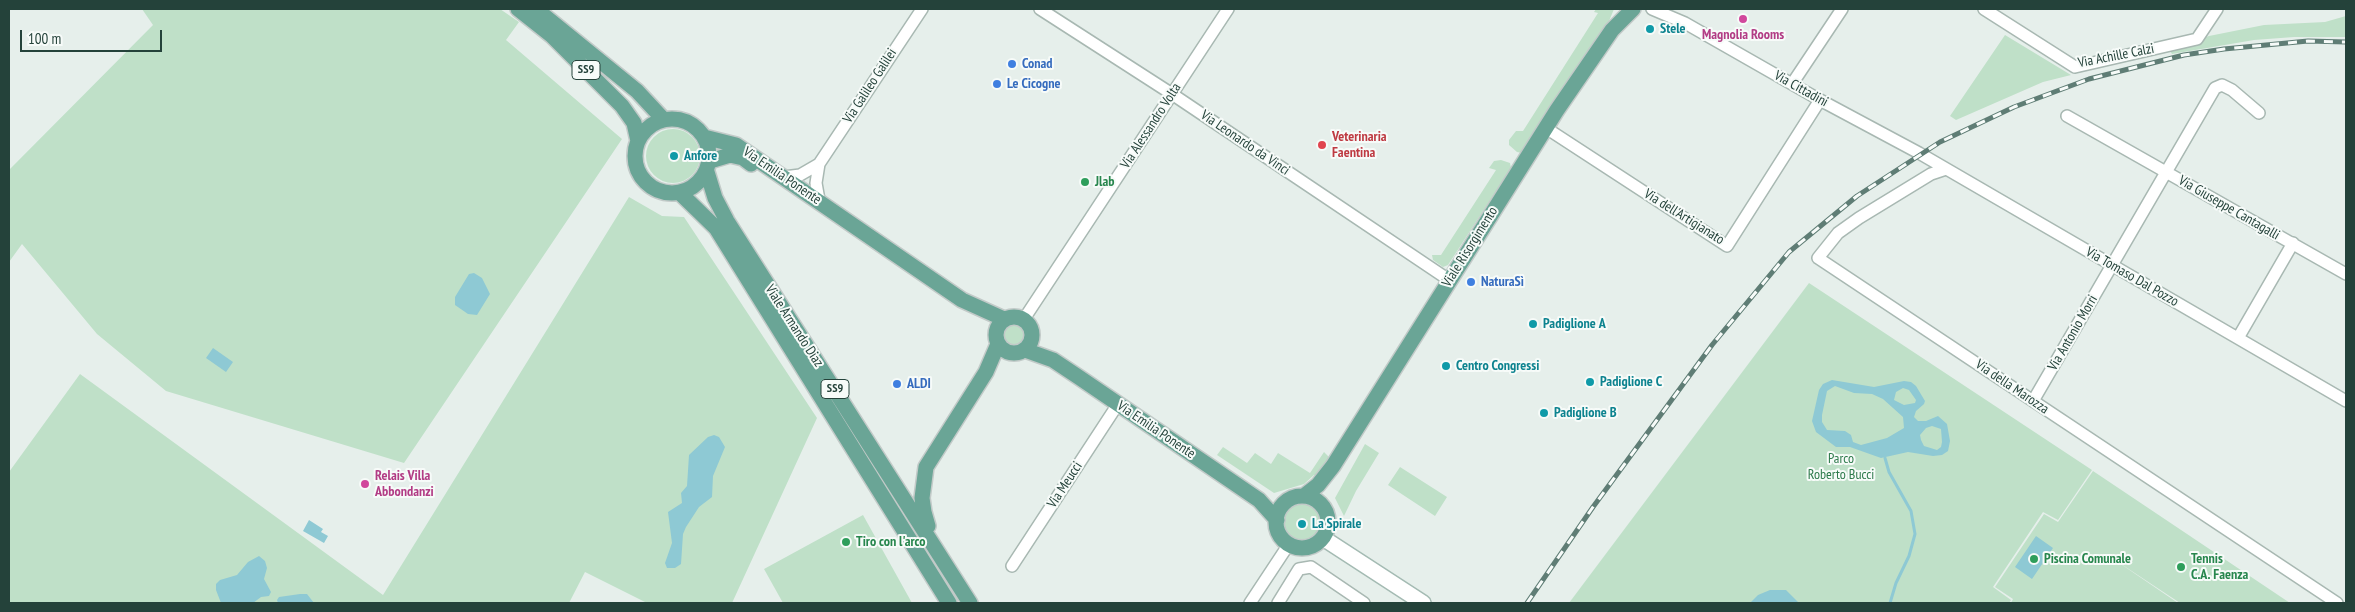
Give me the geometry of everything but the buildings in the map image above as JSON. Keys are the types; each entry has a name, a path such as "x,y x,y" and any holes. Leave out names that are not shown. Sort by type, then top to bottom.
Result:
{"main road":[{"name":"SS9","path":"518,9 552,36 622,106 634,123 638,141 635,162 638,172 646,183 655,190 667,194 680,193"},
{"name":"SS9","path":"536,9 637,91 664,120"},
{"name":"Viale Risorgimento","path":"1612,30 1619,9"},
{"name":"Viale Risorgimento","path":"1304,496 1318,485 1333,466 1546,128 1612,30 1633,9"},
{"path":"638,141 653,124 664,120 683,121 692,125 704,137"},
{"name":"SS9","path":"704,137 709,148 708,166"},
{"name":"Via Emilia Ponente","path":"704,137 736,145 962,300 1004,319 1012,316 1024,319"},
{"name":"Via Emilia Ponente","path":"708,166 730,155 743,158 818,209 824,205"},
{"path":"680,193 691,189 700,182 708,166"},
{"name":"Viale Armando Diaz","path":"708,166 715,198 727,221 970,603"},
{"name":"Viale Armando Diaz","path":"680,193 716,228 949,603"},
{"name":"Via Emilia Ponente","path":"962,300 1001,343 1017,353 1029,345 1053,360 1259,500 1276,520"},
{"path":"936,547 924,512 923,479 929,461 986,372 1001,343 998,325 1004,319"},
{"path":"1024,319 1030,326 1029,345"},
{"name":"Viale Risorgimento","path":"1323,506 1326,484 1333,466"},
{"path":"1304,496 1323,506 1328,522 1323,538 1311,547 1303,548 1288,544 1279,534 1276,520 1284,504 1297,497 1304,496"},
{"name":"Via Emilia Ponente","path":"1259,500 1284,504"},
{"path":"1323,538 1403,596 1423,603"}],"street":[{"name":"Via Galileo Galilei","path":"824,205 816,183 819,164 922,9"},
{"name":"Via Leonardo da Vinci","path":"1040,9 1172,94 1449,280"},
{"name":"Via Alessandro Volta","path":"1024,319 1228,9"},
{"name":"Via Cittadini","path":"1652,9 1685,23 1820,100 1919,153"},
{"name":"Via Cittadini","path":"1670,9 1685,23"},
{"path":"1792,84 1842,9"},
{"name":"Via Achille Calzi","path":"1984,9 2075,66 2197,40 2217,9"},
{"name":"Via Giuseppe Cantagalli","path":"2111,265 2215,88 2222,85 2232,90 2260,114"},
{"name":"Via dell'Artigianato","path":"1546,128 1728,246 1820,100"},
{"name":"Via Giuseppe Cantagalli","path":"2068,116 2346,274"},
{"name":"Via Tomaso Dal Pozzo","path":"1919,153 2346,401"},
{"name":"Via Galileo Galilei","path":"784,177 800,175 819,164"},
{"name":"Via della Marozza","path":"1946,169 1931,174 1859,218 1838,233 1818,258 2337,603"},
{"name":"Via Giuseppe Cantagalli","path":"2238,338 2293,243"},
{"name":"Via Antonio Morri","path":"2033,401 2111,265"},
{"name":"Via Meucci","path":"1012,566 1118,404"},
{"path":"1250,603 1288,544"},
{"path":"1278,603 1299,569 1311,567 1364,603"}],"green space":[{"path":"142,9 500,9 519,22 506,40 622,139 404,463 166,391 97,334 22,244 9,262 9,170 153,25"},
{"path":"1596,9 1614,9 1607,26 1522,153 1517,152 1509,145 1509,140 1516,131 1523,131 1598,13 1594,12"},
{"path":"2346,16 2346,37 2294,37 2254,40 2172,54 2169,49 2209,36 2264,25 2325,22"},
{"path":"2005,35 2071,75 2043,82 1956,120 1950,116"},
{"path":"673,129 683,131 692,137 698,146 700,156 698,166 692,175 683,181 673,183 663,181 654,175 648,166 646,156 648,146 654,137 663,131"},
{"path":"1501,160 1510,163 1511,168 1448,265 1443,267 1433,260 1432,255 1441,255 1496,170 1489,168 1494,161"},
{"path":"629,197 662,216 684,217 817,418 732,603 647,603 585,572 569,603 9,603 9,472 80,374 383,595"},
{"name":"Parco Roberto Bucci","path":"1809,283 2092,470 2058,520 2043,512 1993,587 2011,600 2009,603 1569,603"},
{"path":"1014,324 1024,331 1025,335 1018,345 1014,346 1004,339 1003,335 1010,325"},
{"path":"1365,444 1379,453 1356,491 1344,516 1335,498"},
{"path":"1223,447 1247,463 1255,453 1271,464 1278,453 1310,473 1324,452 1330,458 1319,475 1314,475 1304,484 1274,493 1217,455"},
{"path":"1400,467 1447,497 1435,516 1388,485"},
{"path":"2093,471 2290,603 2180,603 2109,556 2178,603 2011,603 2013,599 1995,587 2044,514 2058,522"},
{"path":"1303,503 1316,509 1322,522 1316,535 1303,541 1290,535 1284,522 1290,509"},
{"name":"Tiro con l'arco","path":"863,515 912,603 783,603 764,569"}],"water":[{"path":"474,273 482,278 490,294 477,315 468,314 455,305 455,297 469,274"},
{"path":"213,348 233,362 226,372 206,358"},
{"path":"1832,380 1874,387 1904,381 1911,382 1916,386 1925,401 1916,411 1914,417 1918,421 1926,421 1938,416 1947,424 1950,441 1948,451 1942,455 1933,456 1908,452 1881,458 1850,447 1836,447 1816,432 1812,421 1819,390 1823,384","holes":["1835,386 1854,393 1872,394 1883,399 1903,417 1904,428 1887,438 1861,445 1853,442 1851,435 1845,431 1827,430 1822,422 1827,391","1903,388 1909,390 1916,400 1915,403 1904,405 1894,400 1896,392","1932,426 1941,429 1942,442 1941,447 1937,450 1924,446 1920,435 1926,428"]},
{"path":"714,435 719,437 725,447 713,476 712,497 699,507 686,527 683,534 681,564 675,568 667,568 665,563 672,543 668,512 682,503 681,493 687,486 689,455 708,437"},
{"path":"309,520 323,529 321,532 328,536 324,543 303,531"},
{"path":"2036,536 2053,548 2032,579 2015,567"},
{"path":"259,556 265,561 267,568 264,579 271,592 269,596 261,597 253,603 221,603 216,590 216,584 220,580 237,575 248,562"},
{"path":"1770,590 1786,590 1799,603 1750,603 1758,595"},
{"path":"307,594 314,603 278,603 277,600 279,597"}],"waterway":[{"path":"1885,458 1889,472 1911,511 1915,534 1909,556 1896,583 1890,603"}],"railway":[{"path":"1527,603 1593,507 1712,345 1789,252 1857,196 1940,142 2014,107 2089,79 2184,55 2224,49 2308,41 2346,42"}],"place":[{"name":"Magnolia Rooms","path":"1743,19"},
{"name":"Stele","path":"1650,29"},
{"name":"Conad","path":"1012,64"},
{"name":"Le Cicogne","path":"997,84"},
{"name":"Veterinaria Faentina","path":"1322,145"},
{"name":"Anfore","path":"674,156"},
{"name":"Jlab","path":"1085,182"},
{"name":"NaturaSì","path":"1471,282"},
{"name":"Padiglione A","path":"1533,324"},
{"name":"Centro Congressi","path":"1446,366"},
{"name":"Padiglione C","path":"1590,382"},
{"name":"ALDI","path":"897,384"},
{"name":"Padiglione B","path":"1544,413"},
{"name":"Relais Villa Abbondanzi","path":"365,484"},
{"name":"La Spirale","path":"1302,524"},
{"name":"Tiro con l'arco","path":"846,542"},
{"name":"Piscina Comunale","path":"2034,559"},
{"name":"Tennis C.A. Faenza","path":"2181,567"}]}
